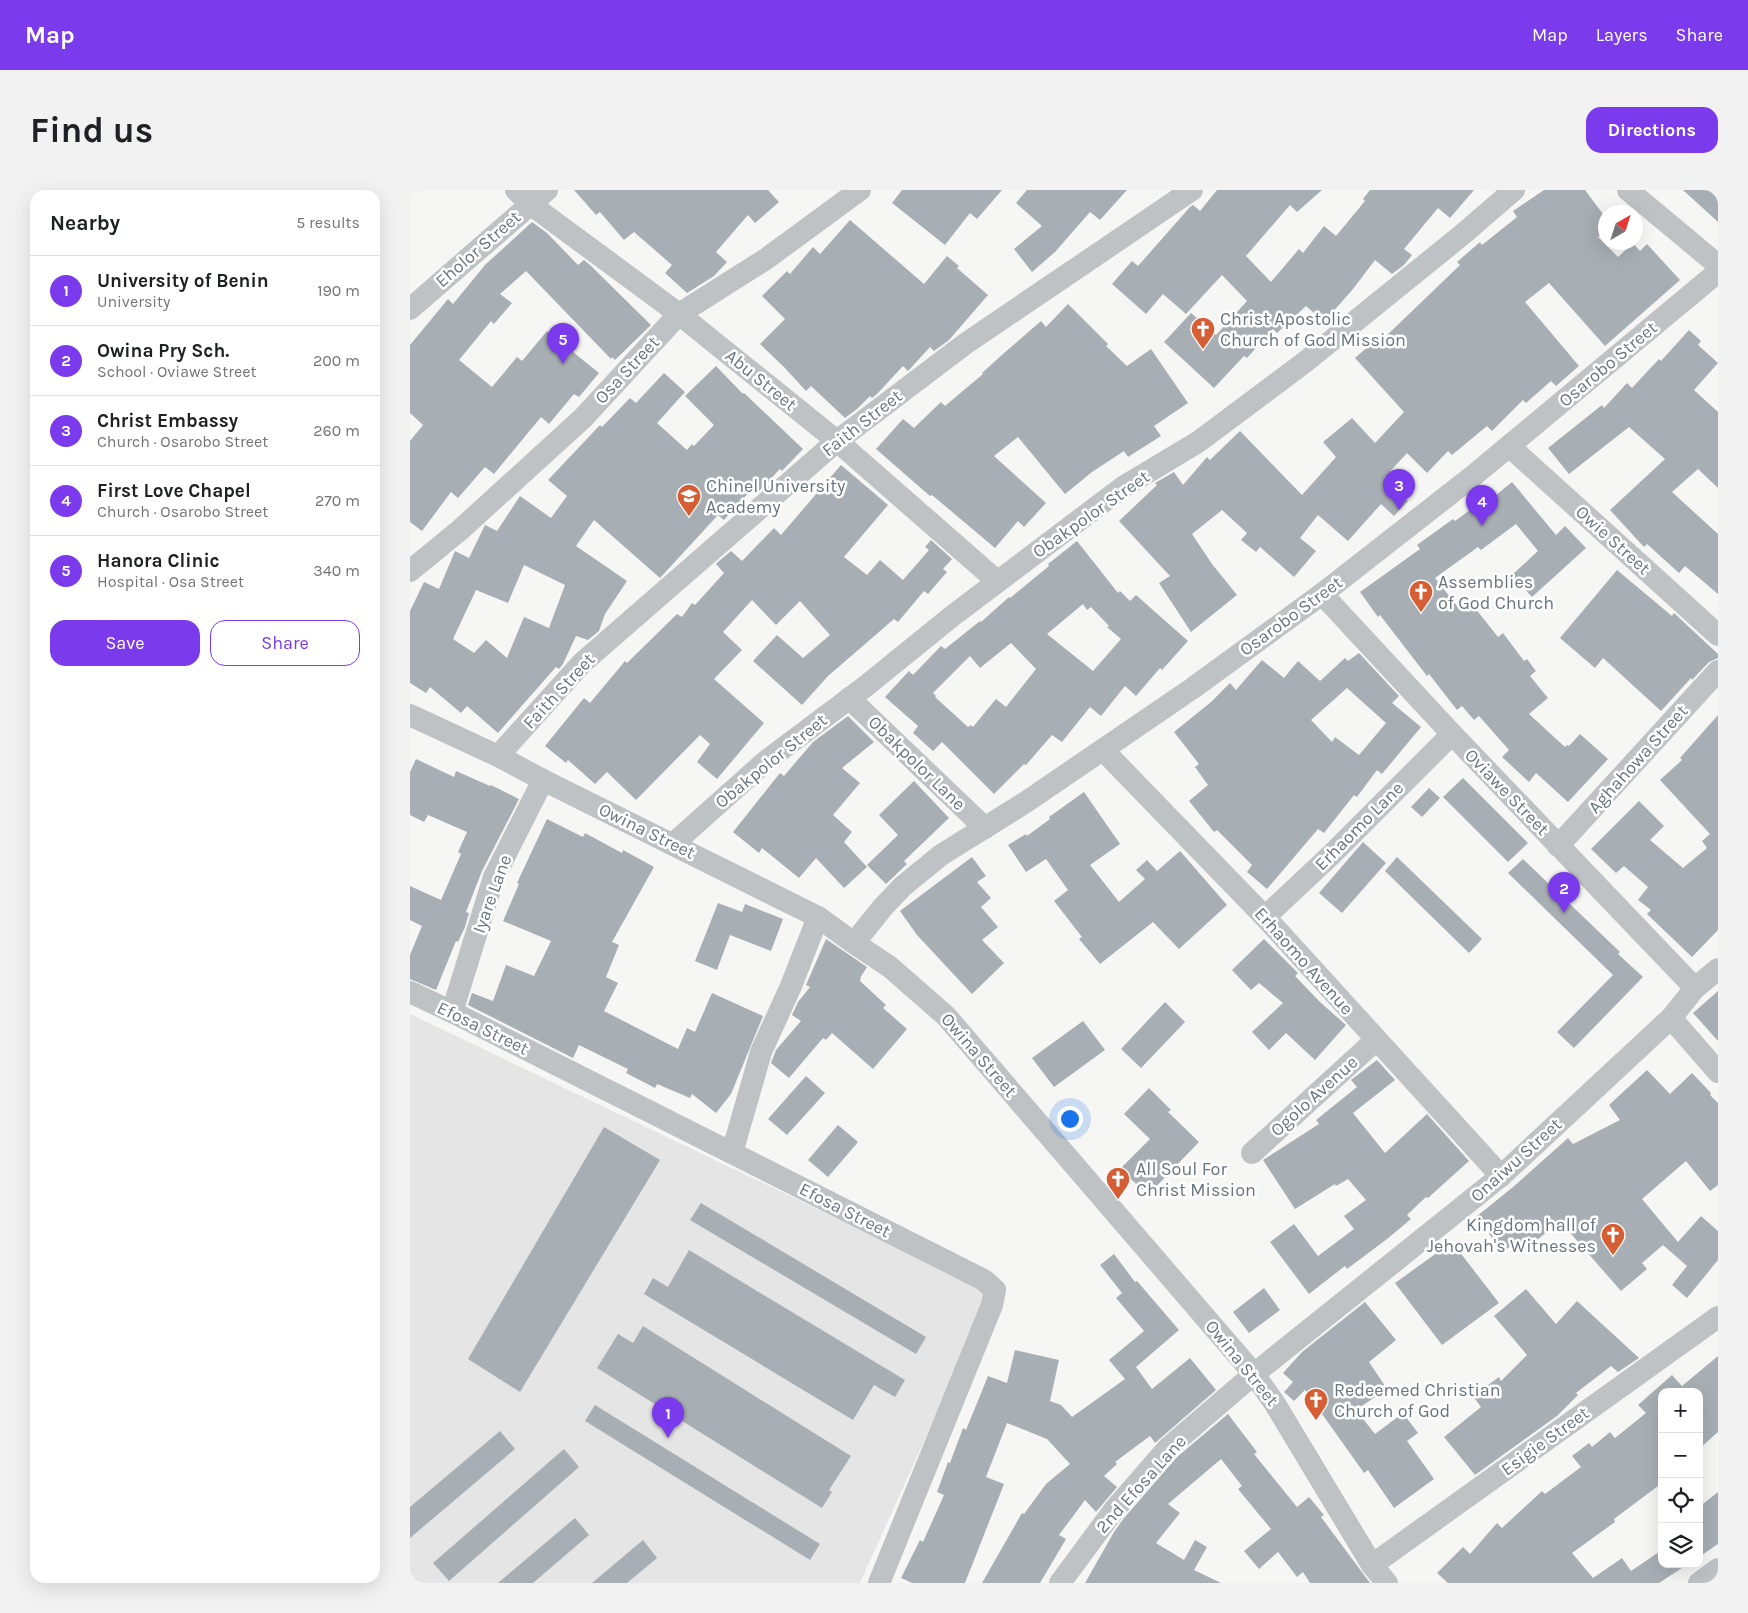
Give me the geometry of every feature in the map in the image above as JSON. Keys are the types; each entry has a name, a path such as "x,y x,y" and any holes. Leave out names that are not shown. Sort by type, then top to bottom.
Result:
{"street":[{"name":"Osa Street","path":"410,571 460,530 582,418 679,314 766,259 860,190"},
{"name":"Faith Street","path":"498,756 582,663 837,441 965,344 1192,190"},
{"name":"Obakpolor Street","path":"673,844 766,762 997,581 1123,487 1198,442 1305,362 1463,234 1514,190"},
{"path":"1628,190 1718,265"},
{"name":"Abu Street","path":"531,194 837,441 997,581"},
{"name":"Eholor Street","path":"410,309 531,194"},
{"name":"Osarobo Street","path":"854,943 903,886 941,855 1026,802 1103,750 1193,688 1322,594 1473,476 1718,272"},
{"name":"Owie Street","path":"1509,446 1718,635"},
{"name":"Oviawe Street","path":"1322,594 1558,846 1695,988"},
{"name":"Aghahowa Street","path":"1558,846 1718,671"},
{"name":"Obakpolor Lane","path":"849,698 985,828"},
{"name":"Owina Street","path":"410,715 498,756 818,917 890,967 946,1016 1254,1374 1275,1404 1372,1565 1387,1583"},
{"name":"Erhaomo Lane","path":"1265,917 1332,854 1452,734"},
{"name":"Erhaomo Avenue","path":"1103,750 1265,917 1501,1176"},
{"name":"Iyare Lane","path":"452,1012 494,877 543,780"},
{"path":"732,1152 761,1052 791,986 818,917"},
{"name":"Onaiwu Street","path":"1254,1374 1501,1176 1671,1018 1695,988 1718,969"},
{"name":"Efosa Street","path":"410,992 984,1280 995,1290 992,1305 879,1583"},
{"path":"1671,1018 1718,1072"},
{"name":"Ogolo Avenue","path":"1252,1153 1376,1040"},
{"name":"Esigie Street","path":"1372,1565 1718,1317"},
{"name":"2nd Efosa Lane","path":"1060,1583 1114,1510 1168,1448 1254,1374"},
{"path":"1699,1583 1718,1569"}],"shaded area":[{"path":"410,1014 991,1292 860,1583 410,1583"}],"building":[{"path":"574,190 768,190 779,202 755,223 748,215 716,252 727,262 714,276 687,293 665,273 672,265 634,232 624,240 600,212 596,215"},
{"path":"902,190 1002,190 977,219 970,213 945,245 892,203"},
{"path":"1027,190 1127,190 1100,220 1090,212 1055,252 1032,272 1014,249 1042,226 1016,203"},
{"path":"1217,190 1322,190 1297,212 1290,205 1246,256 1271,282 1299,249 1303,253 1324,226 1336,236 1365,201 1363,199 1370,190 1474,190 1450,218 1438,208 1404,249 1412,255 1404,265 1392,274 1375,260 1324,322 1306,306 1277,333 1273,329 1247,358 1244,356 1214,388 1164,342 1191,313 1216,335 1247,301 1222,275 1186,314 1163,294 1146,314 1112,284 1132,261 1138,266 1190,207 1193,205 1200,211"},
{"path":"1544,190 1585,190 1598,207 1598,250 1611,250 1618,257 1626,250 1643,250 1647,244 1680,280 1605,346 1549,283 1525,302 1579,366 1556,386 1551,381 1526,403 1523,400 1492,431 1487,426 1452,455 1448,451 1427,473 1407,453 1384,478 1408,501 1394,516 1381,504 1348,541 1318,515 1300,538 1316,551 1294,577 1260,547 1256,552 1241,540 1247,533 1222,510 1192,534 1212,564 1237,595 1191,632 1159,583 1170,576 1119,521 1157,485 1155,483 1174,472 1183,485 1207,457 1210,460 1240,431 1302,495 1336,457 1323,442 1352,418 1375,443 1404,412 1355,358 1380,336 1383,339 1460,265 1457,262 1480,242 1482,245 1517,217 1513,211"},
{"path":"1683,190 1718,190 1718,222"},
{"path":"850,220 924,284 947,256 959,266 957,268 988,295 949,340 934,351 930,347 908,371 903,366 877,394 872,398 870,396 845,418 811,386 806,391 760,344 785,319 762,296 787,271 790,274 813,247 820,254"},
{"path":"532,222 547,233 578,265 584,260 590,265 651,325 615,360 612,357 611,359 526,271 500,294 512,303 494,324 491,321 459,360 492,387 517,357 522,361 547,331 599,373 579,397 574,394 549,424 541,417 494,474 485,467 458,498 451,492 422,531 410,522 410,441 423,425 410,413 410,345 448,299 453,304 485,265"},
{"path":"1068,304 1127,366 1151,349 1188,403 1154,426 1161,436 1128,457 1124,451 1092,472 1065,494 1018,437 994,456 1046,503 1024,527 1018,521 995,548 932,495 930,496 876,449 903,419 914,428 941,402 945,406 983,374 1041,321 1046,327"},
{"path":"1689,330 1701,341 1698,345 1718,363 1694,390 1718,412 1718,488 1698,469 1672,492 1718,534 1718,594 1685,566 1679,573 1647,544 1644,547 1610,510 1665,459 1629,427 1569,474 1548,448 1602,405 1604,408 1627,383 1632,388 1659,359 1661,361"},
{"path":"716,366 743,394 803,449 756,494 751,490 724,520 718,515 660,578 594,520 576,546 627,581 605,614 599,631 588,640 576,636 559,669 556,667 498,733 467,706 461,713 430,687 426,693 410,683 410,611 424,582 439,589 455,551 469,558 485,525 497,531 520,496 551,518 567,496 548,480 600,425 602,427 630,398 636,403 664,373 685,392 657,423 687,450 692,444 694,446 714,425 685,396","holes":["524,565 565,585 549,628 524,617 507,658 486,640 474,653 453,639 476,590 508,603"]},
{"path":"841,465 888,505 844,557 867,575 880,560 903,580 929,550 925,547 931,540 952,559 943,569 947,572 928,594 924,591 898,622 894,619 828,676 802,705 753,661 777,635 803,658 830,635 800,601 776,625 752,600 723,632 742,650 714,679 764,723 717,779 697,762 710,744 700,735 636,800 607,772 595,784 568,760 566,763 545,746 584,698 590,703 625,661 627,663 677,614 682,617 692,603 695,605 724,573 716,564 718,562 731,551 742,561 774,528 781,535"},
{"path":"1512,482 1556,535 1565,526 1586,548 1532,597 1512,575 1538,551 1516,524 1481,550 1478,547 1435,578 1461,611 1471,603 1498,637 1503,633 1524,661 1527,659 1536,671 1530,676 1548,698 1529,714 1565,747 1569,746 1580,734 1608,759 1568,802 1536,773 1529,782 1502,757 1509,750 1479,716 1474,720 1462,706 1457,710 1429,674 1427,676 1380,615 1378,617 1360,592 1420,549 1417,545 1482,501 1485,504"},
{"path":"1077,541 1118,593 1120,591 1130,601 1136,595 1188,641 1162,670 1160,668 1136,696 1125,686 1101,716 1090,707 1062,742 1052,735 1026,765 1024,764 994,794 942,742 933,751 913,733 918,726 885,697 909,671 913,675 941,646 945,649 981,622 1049,566 1048,564","holes":["1083,604 1087,610 1091,607 1109,626 1107,627 1121,639 1093,671 1047,634","1011,643 1036,669 1006,707 996,699 973,727 971,725 968,727 933,693 970,656 980,668"]},
{"path":"1617,570 1672,616 1674,613 1718,654 1718,658 1709,662 1692,680 1691,678 1661,711 1603,658 1595,668 1560,638"},
{"path":"1359,653 1399,696 1392,703 1421,727 1382,774 1377,770 1357,797 1354,795 1324,833 1318,829 1267,889 1247,872 1252,865 1217,830 1214,832 1189,801 1208,785 1195,767 1199,764 1174,732 1211,702 1230,683 1236,690 1262,660 1284,678 1298,661 1320,681 1345,658 1348,661","holes":["1347,688 1386,723 1359,755 1335,737 1332,742 1311,720"]},
{"path":"1718,715 1718,930 1692,957 1647,914 1651,910 1638,900 1648,887 1624,866 1616,873 1591,849 1639,801 1664,826 1650,840 1683,868 1707,848 1702,841 1710,834 1660,780 1682,760 1680,758"},
{"path":"848,716 874,742 842,768 860,783 833,815 852,832 844,842 867,867 844,888 816,858 799,878 762,848 759,853 733,832 780,773 784,776 813,742"},
{"path":"416,759 454,777 456,771 519,799 482,871 466,912 469,913 465,927 458,942 456,941 436,990 410,979 410,955 422,926 410,920 410,886 441,900 461,854 458,852 467,832 428,815 424,822 410,815 410,772"},
{"path":"1463,778 1528,843 1508,862 1443,797"},
{"path":"914,781 949,818 904,861 907,864 886,884 867,865 898,835 879,815"},
{"path":"1429,788 1440,798 1422,817 1411,807"},
{"path":"1084,792 1120,844 1090,865 1119,902 1145,879 1136,870 1147,860 1157,871 1180,851 1227,905 1179,949 1153,922 1100,964 1079,939 1082,937 1054,901 1068,890 1046,859 1026,872 1008,845 1026,834 1027,836 1050,819 1049,817"},
{"path":"547,819 583,837 585,833 622,853 623,850 654,867 612,942 619,945 606,977 618,983 604,1011 678,1049 687,1028 695,1032 712,993 763,1016 731,1094 716,1113 692,1094 690,1098 657,1084 655,1088 626,1073 628,1069 579,1045 573,1058 468,1005 472,993 493,1001 506,965 534,976 551,941 503,921 519,884 517,883"},
{"path":"1363,842 1386,863 1342,913 1319,893"},
{"path":"972,857 986,876 977,882 991,898 981,907 998,927 982,940 1004,963 972,994 917,935 900,911"},
{"path":"1397,857 1482,939 1469,953 1385,871"},
{"path":"1523,859 1620,952 1618,954 1643,977 1574,1048 1557,1032 1613,975 1508,873"},
{"path":"718,903 742,912 745,904 783,919 771,951 730,935 717,970 695,961"},
{"path":"826,939 867,967 860,981 886,1005 883,1008 907,1029 873,1069 832,1033 826,1040 823,1038 789,1078 771,1063 776,1050 801,1021 792,1015 798,1002 810,987 806,985"},
{"path":"1264,939 1298,973 1295,976 1346,1025 1315,1060 1286,1033 1269,1050 1252,1032 1283,1003 1259,983 1251,990 1232,970"},
{"path":"1718,991 1718,1041 1693,1013"},
{"path":"1165,1002 1185,1022 1141,1068 1121,1049"},
{"path":"1083,1021 1105,1050 1054,1087 1032,1058"},
{"path":"1377,1060 1395,1080 1353,1113 1385,1153 1427,1114 1469,1161 1407,1215 1411,1219 1387,1239 1347,1269 1345,1266 1309,1294 1270,1242 1294,1224 1318,1256 1354,1229 1344,1216 1366,1200 1348,1179 1336,1186 1335,1184 1295,1209 1263,1160 1319,1124 1316,1120 1357,1087 1351,1080"},
{"path":"1647,1070 1670,1094 1692,1073 1718,1103 1718,1185 1710,1191 1686,1161 1642,1199 1678,1242 1701,1216 1718,1231 1718,1260 1687,1298 1672,1285 1687,1266 1663,1245 1642,1263 1647,1269 1621,1291 1565,1227 1558,1233 1553,1227 1521,1253 1513,1244 1503,1252 1476,1217 1568,1138 1573,1144 1620,1120 1609,1105"},
{"path":"806,1076 825,1093 787,1135 768,1119"},
{"path":"1149,1088 1171,1110 1168,1112 1199,1142 1148,1195 1120,1169 1150,1139 1124,1114"},
{"path":"838,1125 858,1142 828,1177 808,1160"},
{"path":"604,1127 660,1160 520,1392 468,1359"},
{"path":"701,1203 926,1337 916,1354 690,1220"},
{"path":"1452,1242 1499,1303 1442,1345 1395,1283"},
{"path":"689,1250 905,1380 895,1397 874,1385 853,1420 644,1294 653,1278 668,1287"},
{"path":"1114,1254 1135,1282 1137,1281 1179,1330 1136,1367 1152,1389 1190,1358 1216,1390 1155,1443 1150,1436 1115,1462 1117,1464 1104,1476 1117,1487 1096,1512 1085,1500 1059,1535 1066,1539 1040,1583 982,1583 1022,1513 1024,1514 1046,1484 1070,1464 1047,1439 1007,1423 986,1477 1004,1484 965,1583 912,1583 901,1578 920,1540 923,1542 944,1495 937,1492 948,1462 950,1463 963,1428 966,1430 988,1376 1007,1383 1015,1350 1059,1360 1050,1401 1061,1405 1072,1417 1125,1379 1109,1360 1144,1331 1116,1298 1122,1293 1100,1265"},
{"path":"1264,1288 1280,1310 1249,1333 1233,1312"},
{"path":"1526,1289 1556,1324 1577,1301 1639,1358 1618,1372 1611,1366 1576,1393 1578,1395 1557,1416 1475,1475 1444,1437 1481,1407 1473,1396 1499,1377 1501,1381 1527,1355 1494,1316"},
{"path":"1365,1302 1396,1340 1369,1362 1387,1389 1356,1410 1375,1434 1403,1413 1418,1433 1407,1441 1434,1479 1394,1508 1368,1470 1364,1473 1305,1390 1294,1401 1284,1392 1293,1382 1283,1373 1302,1352"},
{"path":"643,1326 851,1456 829,1490 832,1492 822,1508 597,1368 618,1334 633,1343"},
{"path":"1718,1356 1718,1432 1703,1445 1703,1388 1658,1388 1658,1486 1614,1519 1615,1522 1572,1553 1593,1578 1622,1558 1631,1571 1658,1553 1658,1568 1682,1568 1659,1583 1448,1583 1437,1573 1463,1547 1470,1554 1497,1523 1502,1528 1542,1491 1545,1494 1581,1467 1572,1456 1589,1443 1592,1447 1610,1432 1615,1438 1646,1413 1638,1405 1672,1375 1682,1386"},
{"path":"595,1405 820,1544 810,1560 585,1421"},
{"path":"1228,1414 1257,1452 1254,1454 1297,1507 1309,1497 1324,1515 1321,1517 1370,1583 1310,1583 1303,1572 1297,1577 1278,1552 1259,1569 1244,1551 1271,1529 1238,1489 1242,1486 1221,1459 1168,1504 1180,1513 1156,1543 1184,1560 1195,1540 1207,1547 1194,1570 1221,1583 1085,1583 1124,1518 1177,1457"},
{"path":"500,1431 515,1449 410,1538 410,1507"},
{"path":"564,1449 579,1467 449,1581 433,1563"},
{"path":"1718,1492 1718,1544 1703,1554 1703,1523 1703,1504"},
{"path":"575,1518 589,1535 533,1583 498,1583"},
{"path":"643,1540 657,1558 627,1583 592,1583"}],"place":[{"name":"Christ Apostolic Church of God Mission","path":"1203,350"},
{"name":"Hanora Clinic","path":"563,364"},
{"name":"Christ Embassy","path":"1399,510"},
{"name":"Chinel University Academy","path":"689,517"},
{"name":"First Love Chapel","path":"1482,526"},
{"name":"Assemblies of God Church","path":"1421,613"},
{"name":"Owina Pry Sch.","path":"1564,913"},
{"name":"All Soul For Christ Mission","path":"1118,1200"},
{"name":"Kingdom hall of Jehovah's Witnesses","path":"1613,1256"},
{"name":"Redeemed Christian Church of God","path":"1316,1421"},
{"name":"University of Benin","path":"668,1438"}]}
